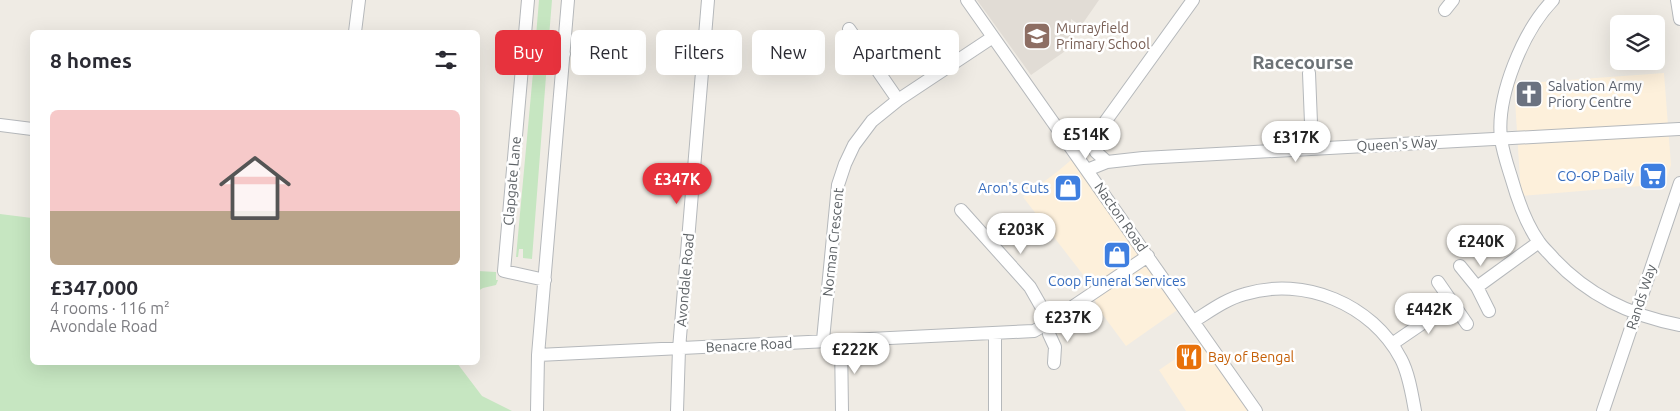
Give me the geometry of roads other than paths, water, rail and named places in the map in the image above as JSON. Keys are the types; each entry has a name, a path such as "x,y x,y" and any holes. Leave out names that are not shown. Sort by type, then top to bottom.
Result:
{"street":[{"path":"355,30 358,0"},
{"name":"Clapgate Lane","path":"526,30 528,0"},
{"path":"537,411 538,355 568,0"},
{"name":"Avondale Road","path":"676,411 679,349 708,0"},
{"name":"Nacton Road","path":"967,0 1256,411"},
{"path":"1077,155 1092,140 1193,0"},
{"path":"1677,0 1680,19"},
{"path":"1548,2 1517,56 1508,80 1502,106 1501,139 1519,204 1539,242 1580,284 1606,300 1637,314 1680,325"},
{"path":"849,29 898,100"},
{"name":"Norman Crescent","path":"823,340 837,194 840,178 854,145 872,121 898,100 993,37"},
{"path":"1309,73 1312,148"},
{"name":"Clapgate Lane","path":"522,75 504,271 545,280"},
{"path":"0,125 30,129"},
{"name":"Queen's Way","path":"1087,170 1107,162 1312,148 1680,132"},
{"path":"1092,140 1096,152 1107,162"},
{"name":"Rands Way","path":"1603,411 1680,183"},
{"path":"961,210 1030,287 1050,322 1049,334 1055,348 1054,363"},
{"path":"1477,287 1539,242"},
{"name":"Benacre Road","path":"538,355 1034,331 1148,256"},
{"path":"1460,266 1477,287 1489,310"},
{"path":"1438,282 1467,324"},
{"path":"1194,321 1243,294 1262,290 1296,289 1324,295 1339,301 1369,320 1392,344 1402,361 1415,411"},
{"path":"1392,344 1452,303"},
{"path":"995,333 995,411"},
{"path":"841,340 842,411"}],"place":[{"name":"Murrayfield Primary School","path":"1037,36"},
{"name":"Salvation Army Priory Centre","path":"1529,94"},
{"name":"CO-OP Daily","path":"1653,176"},
{"name":"Aron's Cuts","path":"1068,188"},
{"name":"Coop Funeral Services","path":"1117,255"},
{"name":"Bay of Bengal","path":"1189,357"}],"district":[{"name":"Racecourse","path":"1303,62"}]}
